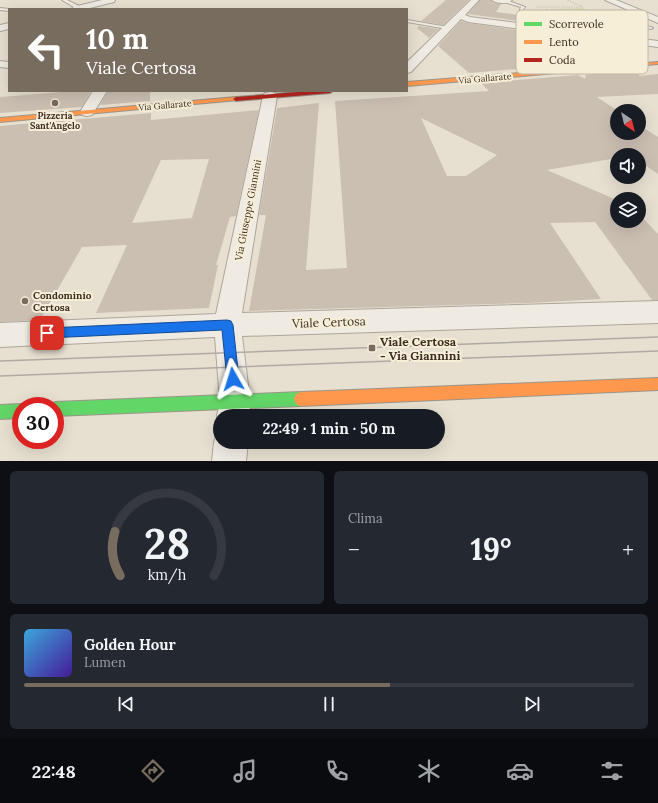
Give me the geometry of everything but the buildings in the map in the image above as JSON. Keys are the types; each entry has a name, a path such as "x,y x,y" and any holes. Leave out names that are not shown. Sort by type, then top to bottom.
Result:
{"street":[{"path":"81,8 111,0"},
{"path":"408,68 475,0"},
{"path":"609,0 629,10"},
{"path":"460,16 468,19 516,26"},
{"path":"648,32 656,24"},
{"path":"648,43 658,44"},
{"name":"Via Gallarate","path":"648,65 658,64"},
{"name":"Via Gallarate","path":"408,84 532,74"},
{"path":"87,112 99,92"},
{"name":"Via Gallarate","path":"0,120 318,92"},
{"name":"Via Giuseppe Giannini","path":"234,409 227,325 270,96"},
{"name":"Viale Certosa","path":"0,335 227,325 658,312"},
{"path":"234,409 658,384"},
{"path":"64,409 213,409"},
{"path":"0,412 12,411"},
{"path":"229,461 230,449"}],"lane":[{"path":"64,0 78,6 77,8"},
{"path":"505,1 523,7 521,10"},
{"path":"408,21 448,28"}],"path":[{"path":"505,1 545,8 583,7 567,0"},
{"path":"545,8 549,10"}],"green space":[{"path":"583,8 587,10 551,10 549,9"}],"tram line":[{"path":"0,361 658,337"},
{"path":"0,376 658,351"}],"traffic: fast":[{"path":"64,409 301,399"},
{"path":"0,412 12,411"}],"traffic: slow":[{"path":"648,64 658,63"},
{"path":"408,84 527,74"},
{"path":"0,120 236,99"},
{"path":"301,399 658,384"}],"traffic: jam":[{"path":"236,99 318,92"}],"place":[{"name":"Pizzeria Sant'Angelo","path":"55,103"},
{"name":"Condominio Certosa","path":"25,301"},
{"name":"Viale Certosa - Via Giannini","path":"372,348"}],"route":[{"path":"47,333 227,325 233,379"}]}
